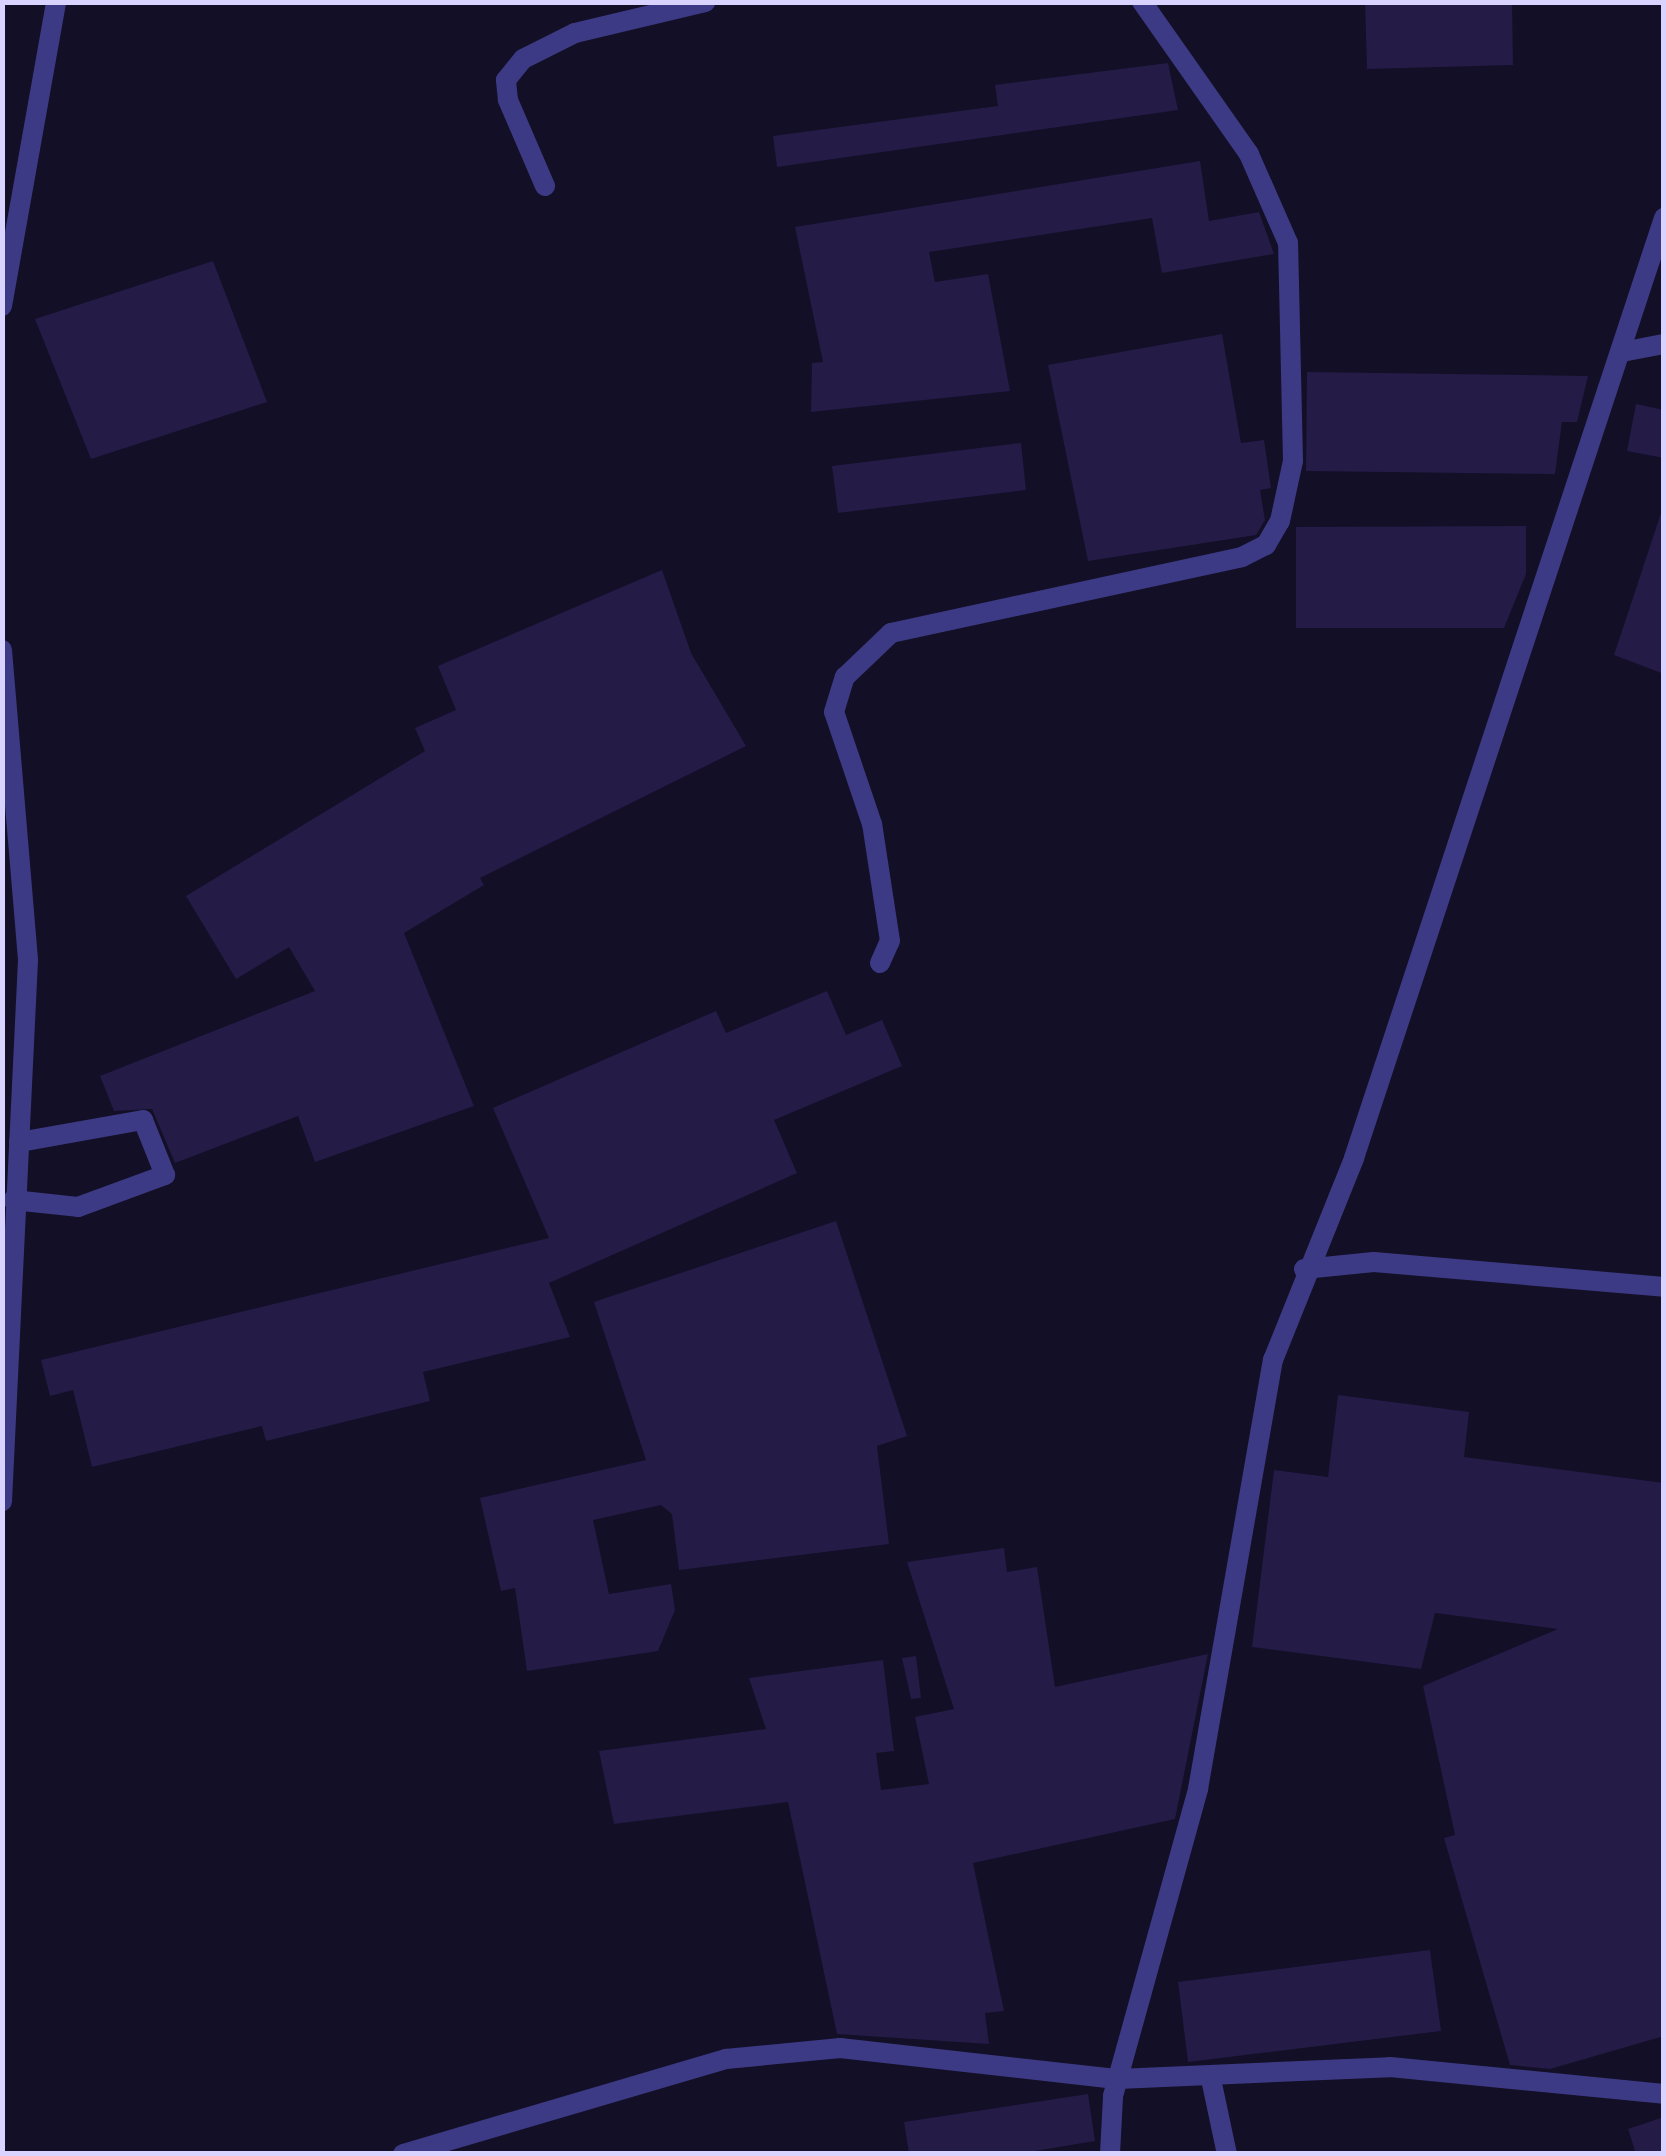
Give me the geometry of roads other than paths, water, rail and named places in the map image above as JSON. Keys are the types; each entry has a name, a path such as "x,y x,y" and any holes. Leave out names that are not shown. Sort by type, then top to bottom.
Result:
{"street":[{"path":"2,306 56,2"},
{"path":"545,186 508,100 506,80 522,59 575,33 705,2"},
{"path":"880,962 890,941 872,824 834,712 845,677 891,633 1242,557 1266,545 1280,522 1292,461 1288,243 1249,154 1142,2"},
{"path":"1110,2154 1118,2079 1198,1789 1273,1360 1304,1269 1354,1158 1664,218"},
{"path":"1622,352 1664,344"},
{"path":"2,650 28,960 13,1200 2,1501"},
{"path":"13,1200 78,1207 165,1174 143,1120 19,1142"},
{"path":"1304,1269 1374,1262 1664,1288"},
{"path":"414,2152 746,2057 840,2048 1118,2079 1211,2079 1390,2067 1664,2094"},
{"path":"1211,2079 1228,2154"}]}
